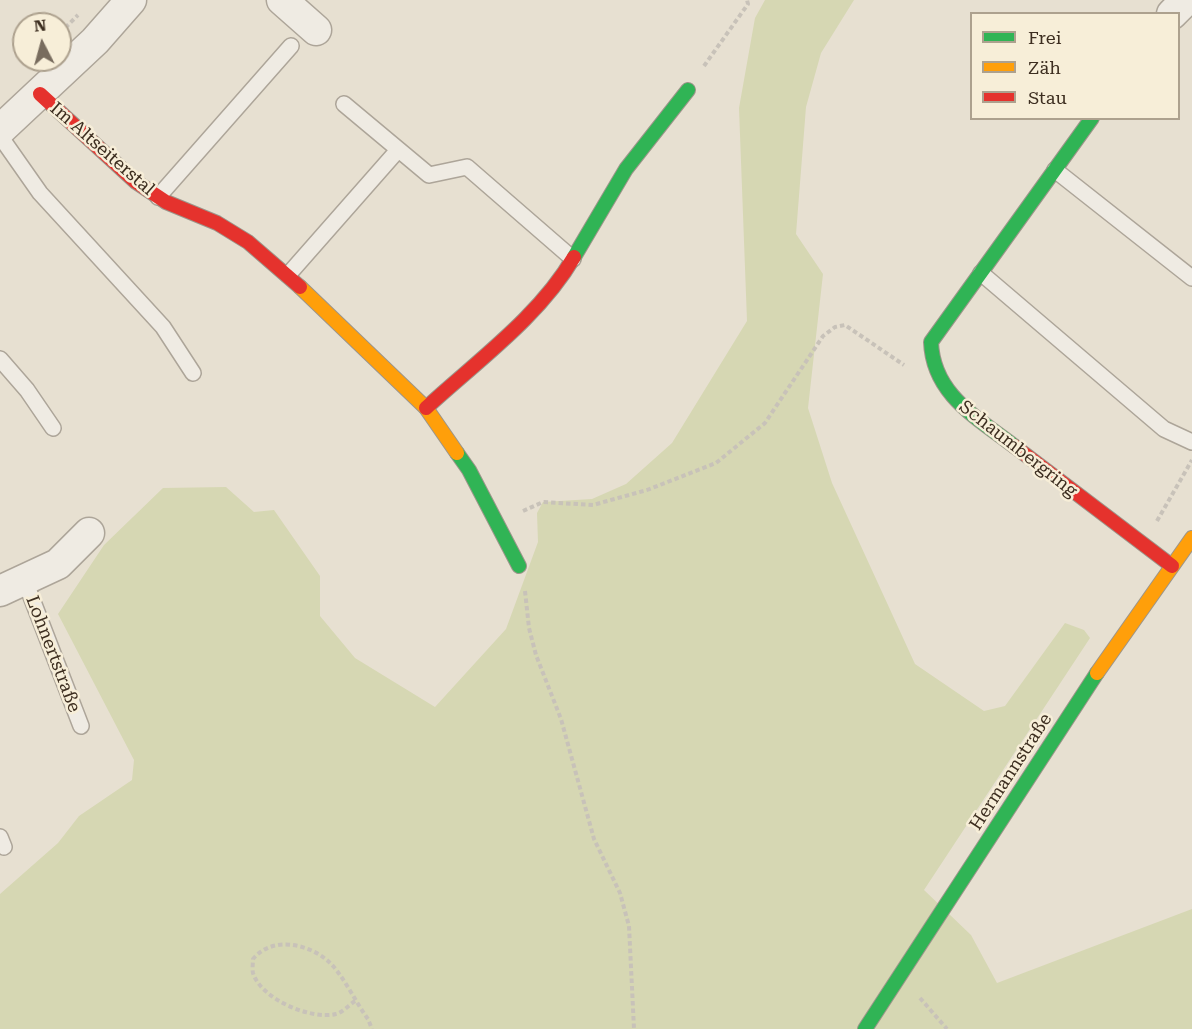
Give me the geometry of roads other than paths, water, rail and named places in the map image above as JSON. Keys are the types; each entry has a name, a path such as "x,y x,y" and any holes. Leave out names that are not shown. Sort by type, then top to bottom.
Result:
{"street":[{"name":"Im Altseiterstal","path":"0,130 40,94 131,0"},
{"path":"282,0 304,38"},
{"path":"1174,12 1186,0"},
{"path":"426,408 540,304 561,280 626,169 688,90"},
{"name":"Im Altseiterstal","path":"40,94 135,182 158,197 225,228 248,242 288,276 426,408 469,470 519,566"},
{"name":"Schaumbergring","path":"1091,120 932,342 931,362 939,381 955,401 1172,566"},
{"name":"Lohnertstraße","path":"13,586 58,564 89,532"},
{"name":"Hermannstraße","path":"865,1029 1103,665 1192,538"}],"lane":[{"path":"158,197 304,38"},
{"path":"344,104 429,175 467,167 573,259"},
{"path":"0,136 40,193 163,327 193,373"},
{"path":"288,276 398,150"},
{"path":"1054,170 1192,278"},
{"path":"981,273 1164,429 1192,442"},
{"path":"0,359 27,390 53,428"},
{"name":"Lohnertstraße","path":"13,586 81,726"}]}
